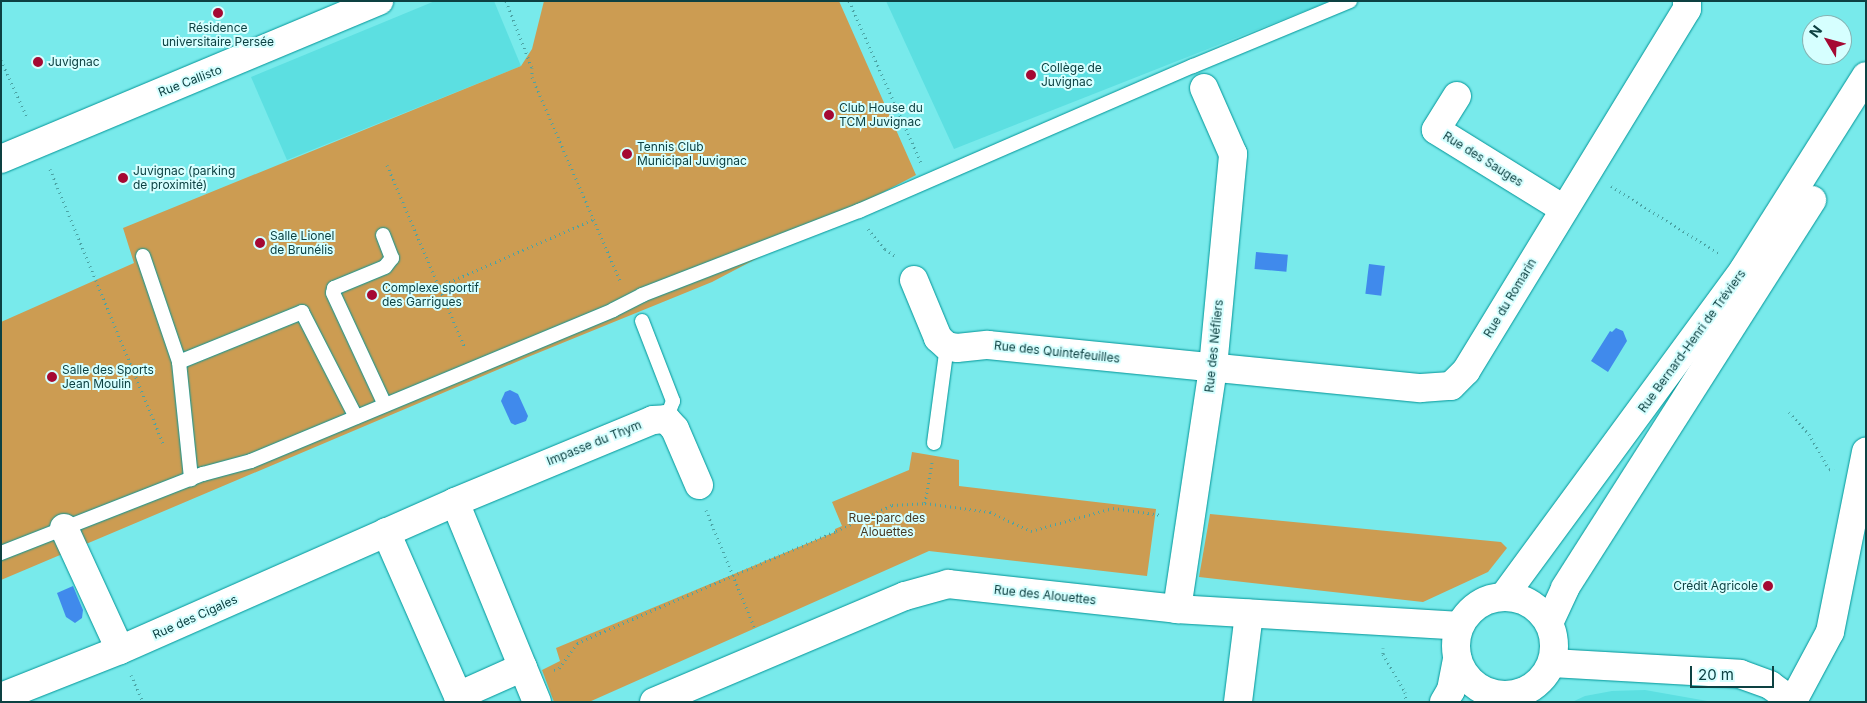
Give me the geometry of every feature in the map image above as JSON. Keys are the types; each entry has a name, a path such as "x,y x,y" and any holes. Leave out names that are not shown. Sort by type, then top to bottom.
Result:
{"street":[{"name":"Rue Callisto","path":"1,159 379,1"},
{"name":"Rue du Romarin","path":"1213,368 1421,388 1451,386 1466,371 1687,9 1687,1"},
{"name":"Rue Bernard-Henri de Tréviers","path":"1504,596 1744,269 1866,76"},
{"name":"Rue des Néfliers","path":"1177,609 1213,368 1233,154 1204,88"},
{"name":"Rue des Sauges","path":"1457,96 1436,130 1564,209"},
{"name":"Rue Bernard-Henri de Tréviers","path":"1549,623 1565,588 1866,112"},
{"path":"914,280 938,338 947,346"},
{"name":"Rue des Quintefeuilles","path":"947,346 957,348 988,345 1213,368"},
{"path":"666,419 675,429 699,485"},
{"name":"Impasse du Thym","path":"455,502 653,420 666,419"},
{"path":"1552,662 1740,674 1770,685 1793,702 1830,632 1866,452"},
{"path":"386,532 458,696 530,683 455,502"},
{"name":"Rue des Cigales","path":"1,697 120,650 455,502"},
{"path":"64,528 120,650"},
{"name":"Rue des Alouettes","path":"654,702 905,596 948,584 1177,609 1459,626"},
{"path":"1504,596 1518,598 1530,603 1541,612 1549,623 1555,642 1552,662 1541,680 1518,697 1490,694 1475,686 1463,673 1457,658 1455,642 1459,626 1466,614 1477,605 1490,599 1504,596"},
{"path":"1238,702 1249,614"},
{"path":"1444,702 1451,690 1457,658"}],"lane":[{"path":"1,553 185,481 228,466 251,461 629,302 929,181 1193,66 1350,1"},
{"path":"383,235 392,258 385,267 334,288 333,293 385,405"},
{"path":"144,256 179,362 185,481"},
{"path":"179,362 302,312 356,417"},
{"path":"642,321 673,402 666,419"},
{"path":"934,442 947,346"}],"path":[{"path":"506,1 532,68 532,77 629,302"},
{"path":"849,1 929,181"},
{"path":"1,60 39,143 185,481"},
{"path":"387,165 440,286 467,355"},
{"path":"1587,171 1744,269"},
{"path":"859,210 870,235 902,261 914,280"},
{"path":"440,286 594,218"},
{"path":"1789,412 1809,434 1823,458"},
{"path":"925,503 934,456 934,442"},
{"path":"699,485 705,508 767,655"},
{"path":"530,683 559,668 577,642 733,576 892,505 925,503 990,512 1031,531 1113,508 1190,519"},
{"path":"1385,622 1383,654 1405,692 1406,702"}],"shaded area":[{"path":"435,1 494,1 521,66 287,160 251,77"},
{"name":"Collège de Juvignac","path":"886,1 1330,1 954,149"},
{"path":"1256,252 1288,255 1286,272 1255,269"},
{"path":"1369,264 1385,266 1381,296 1365,294"},
{"path":"1616,328 1623,331 1627,341 1608,372 1591,361 1610,331 1612,332"},
{"path":"510,390 518,394 528,416 526,421 515,425 511,423 501,401 505,392"},
{"path":"73,586 83,610 82,618 75,623 66,617 57,593"},
{"path":"1645,690 1713,702 1572,702 1585,696 1612,691"}],"green space":[{"name":"Complexe sportif des Garrigues","path":"544,1 839,1 916,175 712,282 528,357 1,580 1,322 134,263 123,228 521,66 532,49"},
{"name":"Rue-parc des Alouettes","path":"912,452 959,460 959,486 1156,509 1147,576 929,551 589,702 554,702 542,670 560,661 556,648 835,532 835,529 842,526 832,502 909,470"},
{"path":"1210,514 1501,542 1507,548 1488,572 1423,602 1199,577"}],"place":[{"name":"Résidence universitaire Persée","path":"218,13"},
{"name":"Juvignac","path":"38,62"},
{"name":"Collège de Juvignac","path":"1031,75"},
{"name":"Club House du TCM Juvignac","path":"829,115"},
{"name":"Tennis Club Municipal Juvignac","path":"627,154"},
{"name":"Juvignac (parking de proximité)","path":"123,178"},
{"name":"Salle Lionel de Brunélis","path":"260,243"},
{"name":"Complexe sportif des Garrigues","path":"372,295"},
{"name":"Salle des Sports Jean Moulin","path":"52,377"},
{"name":"Crédit Agricole","path":"1768,586"}]}
